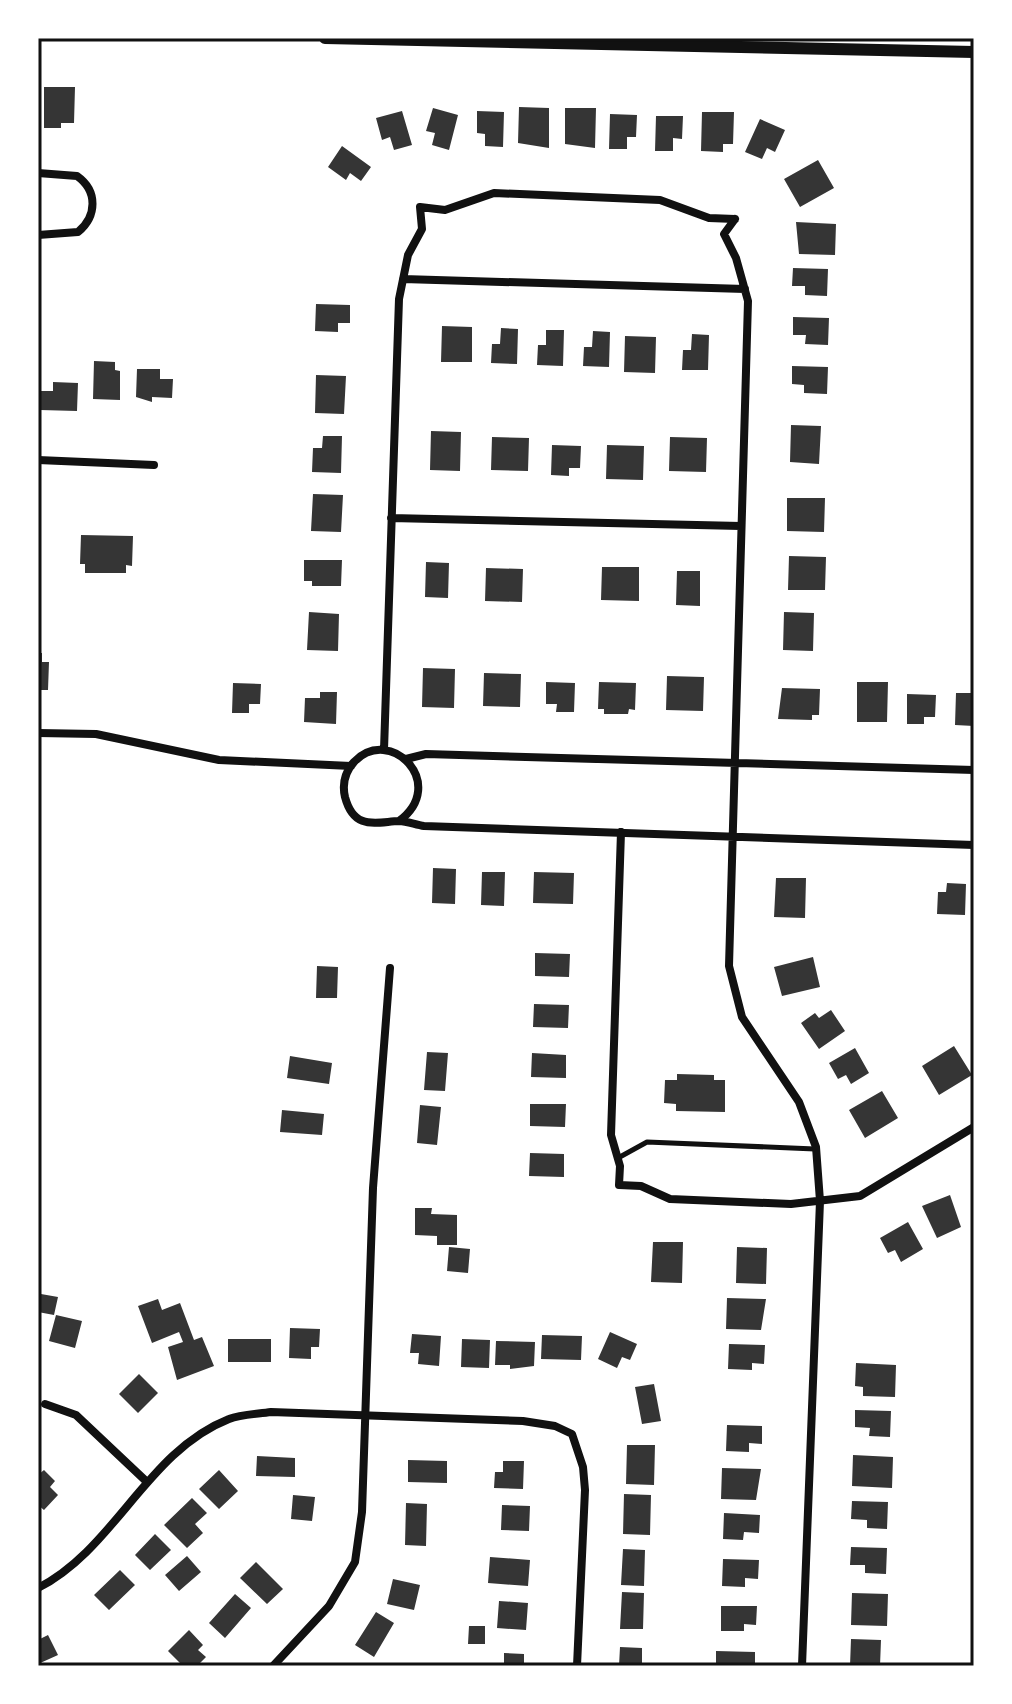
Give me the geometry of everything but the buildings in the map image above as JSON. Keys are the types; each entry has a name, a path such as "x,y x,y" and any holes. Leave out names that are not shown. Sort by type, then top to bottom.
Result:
{"street":[{"path":"325,38 974,52"},
{"path":"38,173 77,176 92,190 93,203 89,220 78,232 38,235"},
{"path":"384,750 399,299 408,255 422,229 420,207 445,210 494,193 660,200 709,218 735,219 724,234 736,258 748,301 729,966 742,1017 799,1102 816,1149 820,1201 802,1666"},
{"path":"403,279 745,289"},
{"path":"38,460 154,465"},
{"path":"391,518 741,526"},
{"path":"38,733 96,734 219,760 351,766"},
{"path":"399,821 409,814 419,792 414,769 406,759 384,750 360,757 351,766 343,789 353,813 375,825 399,821 424,826 974,845"},
{"path":"406,759 426,754 974,770"},
{"path":"621,832 611,1135 618,1158 619,1185 641,1186 670,1199 791,1204 860,1196 974,1127"},
{"path":"273,1666 329,1606 355,1562 362,1512 373,1188 390,968"},
{"path":"45,1404 76,1415 147,1482"},
{"path":"38,1588 88,1549 147,1482 192,1440 230,1418 271,1412 523,1421 555,1426 572,1434 583,1467 585,1490 577,1666"}],"lane":[{"path":"618,1158 647,1142 816,1149"}]}
